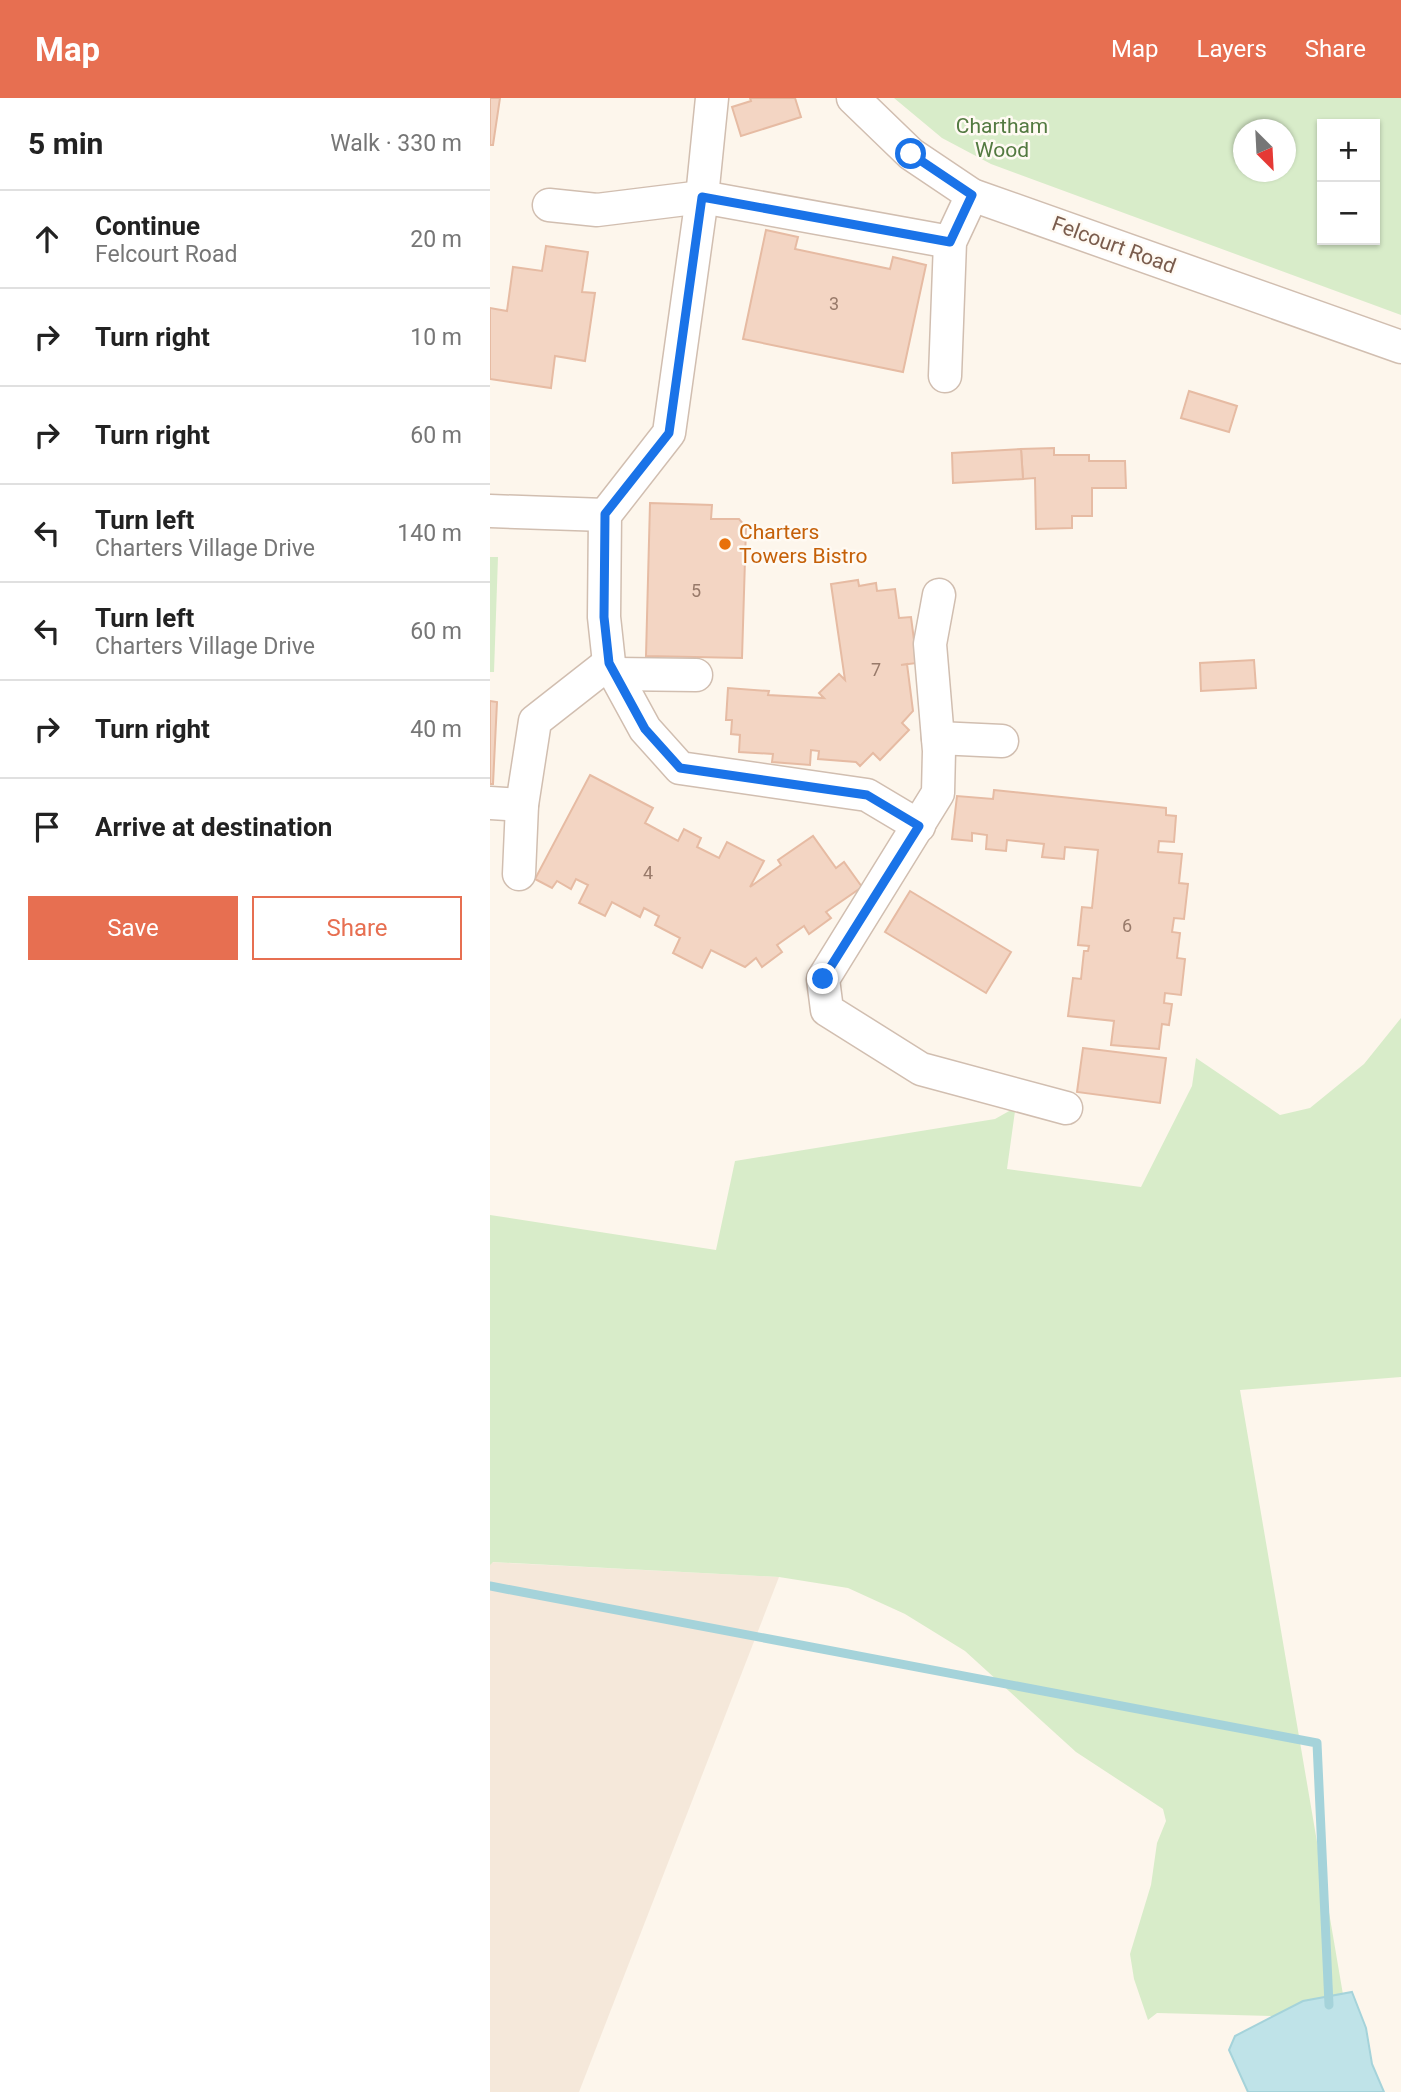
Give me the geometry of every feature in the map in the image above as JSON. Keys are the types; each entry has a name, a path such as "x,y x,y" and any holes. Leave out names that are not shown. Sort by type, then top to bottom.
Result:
{"street":[{"path":"712,98 702,197 669,433 605,514 604,617 612,668 645,729 680,768 867,795 919,826"},
{"name":"Felcourt Road","path":"853,98 911,154 972,195 1401,347"},
{"path":"945,376 950,242 972,195"},
{"path":"549,205 597,211 702,197 950,242"},
{"path":"490,511 605,514"},
{"path":"939,594 930,644 938,738 939,793 823,979 827,1010 921,1069 1066,1108"},
{"path":"519,874 522,805 535,721 612,668 696,675"},
{"path":"938,738 1002,741"},
{"path":"490,803 522,805"}],"shaded area":[{"path":"490,1562 779,1577 579,2092 490,2092"}],"green space":[{"name":"Chartham Wood","path":"894,98 1401,98 1401,315 991,164 942,138"},
{"path":"490,557 498,557 494,672 490,672"},
{"path":"1401,1018 1401,1377 1240,1390 1347,2018 1157,2013 1148,2020 1134,1979 1130,1954 1151,1885 1157,1843 1166,1821 1163,1809 1076,1752 965,1651 905,1614 848,1588 779,1577 493,1562 490,1565 490,1215 716,1250 735,1161 995,1119 1011,1110 1015,1111 1007,1169 1141,1187 1192,1086 1196,1058 1280,1115 1310,1108 1364,1064"}],"water":[{"path":"1352,1992 1366,2028 1372,2064 1384,2092 1248,2092 1229,2050 1235,2036 1303,2001"}],"building":[{"path":"490,98 500,98 493,145 490,145"},
{"path":"750,98 795,98 801,117 741,136 732,107 751,101"},
{"path":"766,230 798,237 795,249 890,269 893,257 926,265 903,372 743,339"},
{"path":"546,246 588,252 582,292 595,293 585,361 555,356 551,388 490,379 490,308 507,311 513,267 542,271"},
{"path":"1189,391 1237,406 1229,432 1181,418"},
{"path":"1054,448 1054,455 1089,455 1089,461 1125,461 1126,488 1092,488 1092,516 1072,516 1072,528 1036,529 1035,478 1023,479 1021,449"},
{"path":"1021,449 1023,479 953,483 952,453"},
{"path":"650,503 712,505 711,519 739,519 746,527 742,658 646,656"},
{"path":"858,580 859,586 876,583 877,591 895,589 899,618 911,617 917,663 907,664 913,711 902,723 909,730 880,760 873,753 860,766 856,762 818,759 819,751 811,750 810,765 772,762 773,754 739,752 740,735 731,734 732,720 726,720 728,688 769,691 768,695 824,698 819,693 839,674 845,680 831,584"},
{"path":"1254,660 1256,688 1201,691 1200,663"},
{"path":"490,701 497,702 493,784 490,784"},
{"path":"590,775 653,808 645,823 678,841 684,829 701,838 697,847 719,858 727,842 764,861 750,887 781,865 778,860 813,836 836,868 844,862 862,887 826,912 831,918 809,934 804,926 777,945 782,952 762,967 756,958 745,967 711,950 702,968 673,953 680,938 655,925 659,916 644,908 640,917 612,902 605,916 579,903 588,885 576,879 571,889 557,881 552,888 535,879"},
{"path":"994,790 1166,808 1166,815 1176,816 1174,842 1159,841 1158,852 1182,854 1179,883 1188,884 1184,919 1174,918 1172,932 1180,933 1177,958 1185,959 1181,995 1165,993 1164,1003 1172,1004 1169,1025 1162,1024 1159,1049 1111,1045 1114,1021 1068,1016 1073,978 1081,979 1084,951 1088,951 1089,946 1078,945 1082,907 1092,908 1098,850 1065,847 1064,859 1042,857 1044,844 1007,840 1006,851 986,849 987,835 972,833 972,841 952,839 957,796 993,799"},
{"path":"910,891 1011,952 986,993 885,932"},
{"path":"1083,1048 1166,1058 1160,1103 1077,1092"}],"waterway":[{"path":"490,1586 1317,1743 1329,2005"}],"place":[{"name":"Charters Towers Bistro","path":"725,544"}],"route":[{"path":"823,979 919,826 867,795 680,768 645,729 609,663 604,617 605,514 669,433 702,197 950,242 972,195 911,154"}]}
